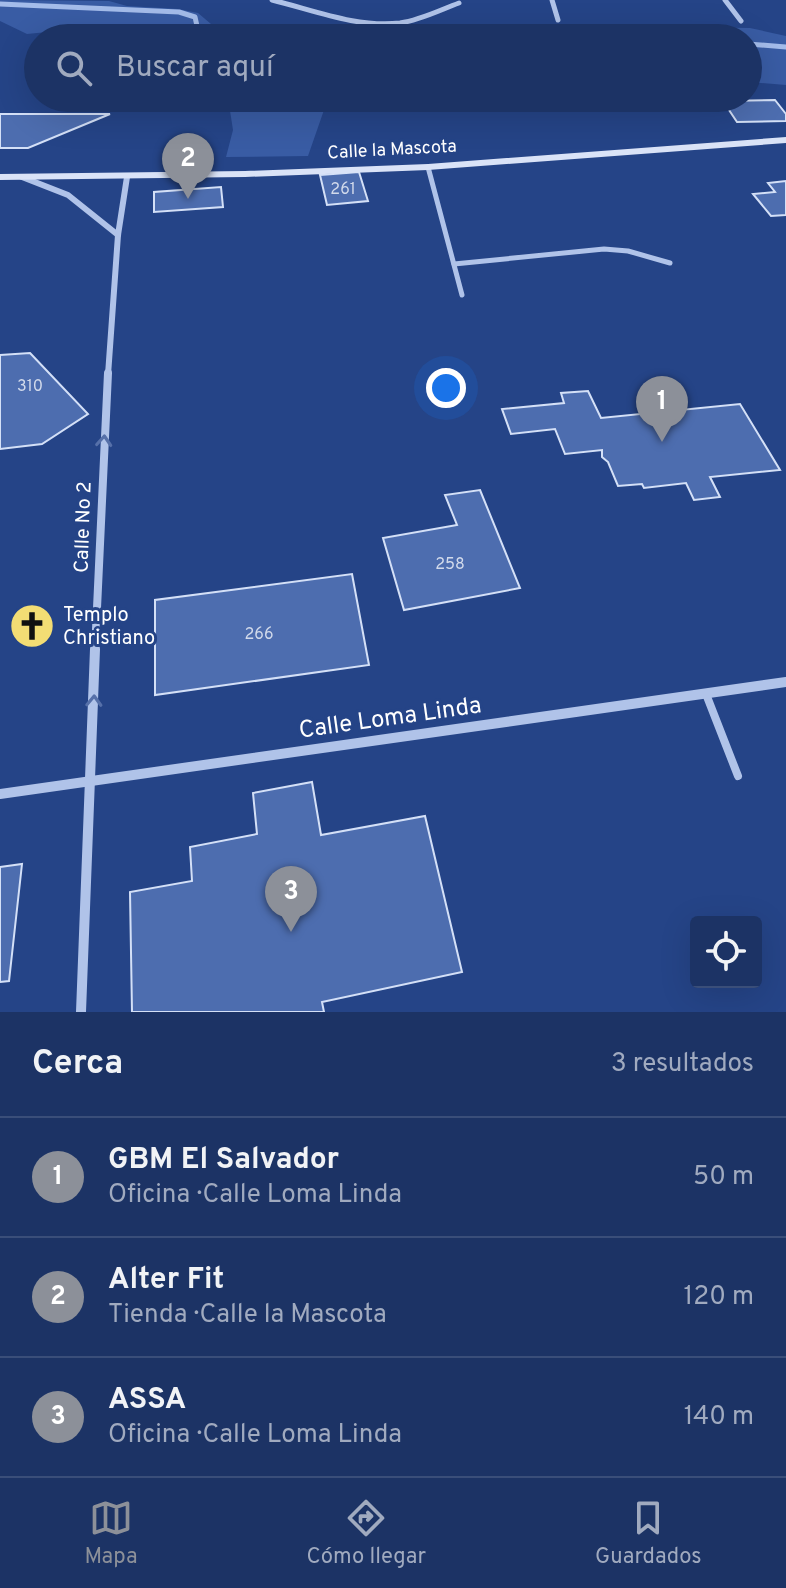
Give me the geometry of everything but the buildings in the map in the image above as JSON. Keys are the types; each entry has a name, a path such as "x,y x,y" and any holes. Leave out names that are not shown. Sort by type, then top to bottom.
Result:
{"main road":[{"name":"Calle la Mascota","path":"0,177 127,177 428,167 786,140"}],"street":[{"path":"272,0 368,23 390,24 405,22 459,3"},
{"path":"552,0 558,20"},
{"path":"725,0 741,21"},
{"path":"22,177 68,195 118,235"},
{"name":"Calle No 2","path":"81,1012 102,457 118,235 127,177"},
{"name":"Calle Loma Linda","path":"0,794 786,682"}],"lane":[{"path":"428,167 462,295"},
{"path":"454,264 604,249 628,251 670,263"},
{"path":"706,694 738,776"}],"shaded area":[{"path":"0,0 109,1 127,6 198,13 211,24 24,24 24,33 0,21"},
{"path":"762,31 786,36 786,85 762,83"},
{"path":"230,112 323,112 308,156 226,157 233,130"}],"waterway":[{"path":"0,4 179,12 195,17 197,24"},
{"path":"762,45 786,47"}],"place":[{"name":"Alter Fit","path":"188,199"},
{"name":"GBM El Salvador","path":"662,442"},
{"name":"Templo Christiano","path":"32,626"},
{"name":"ASSA","path":"291,932"}]}
